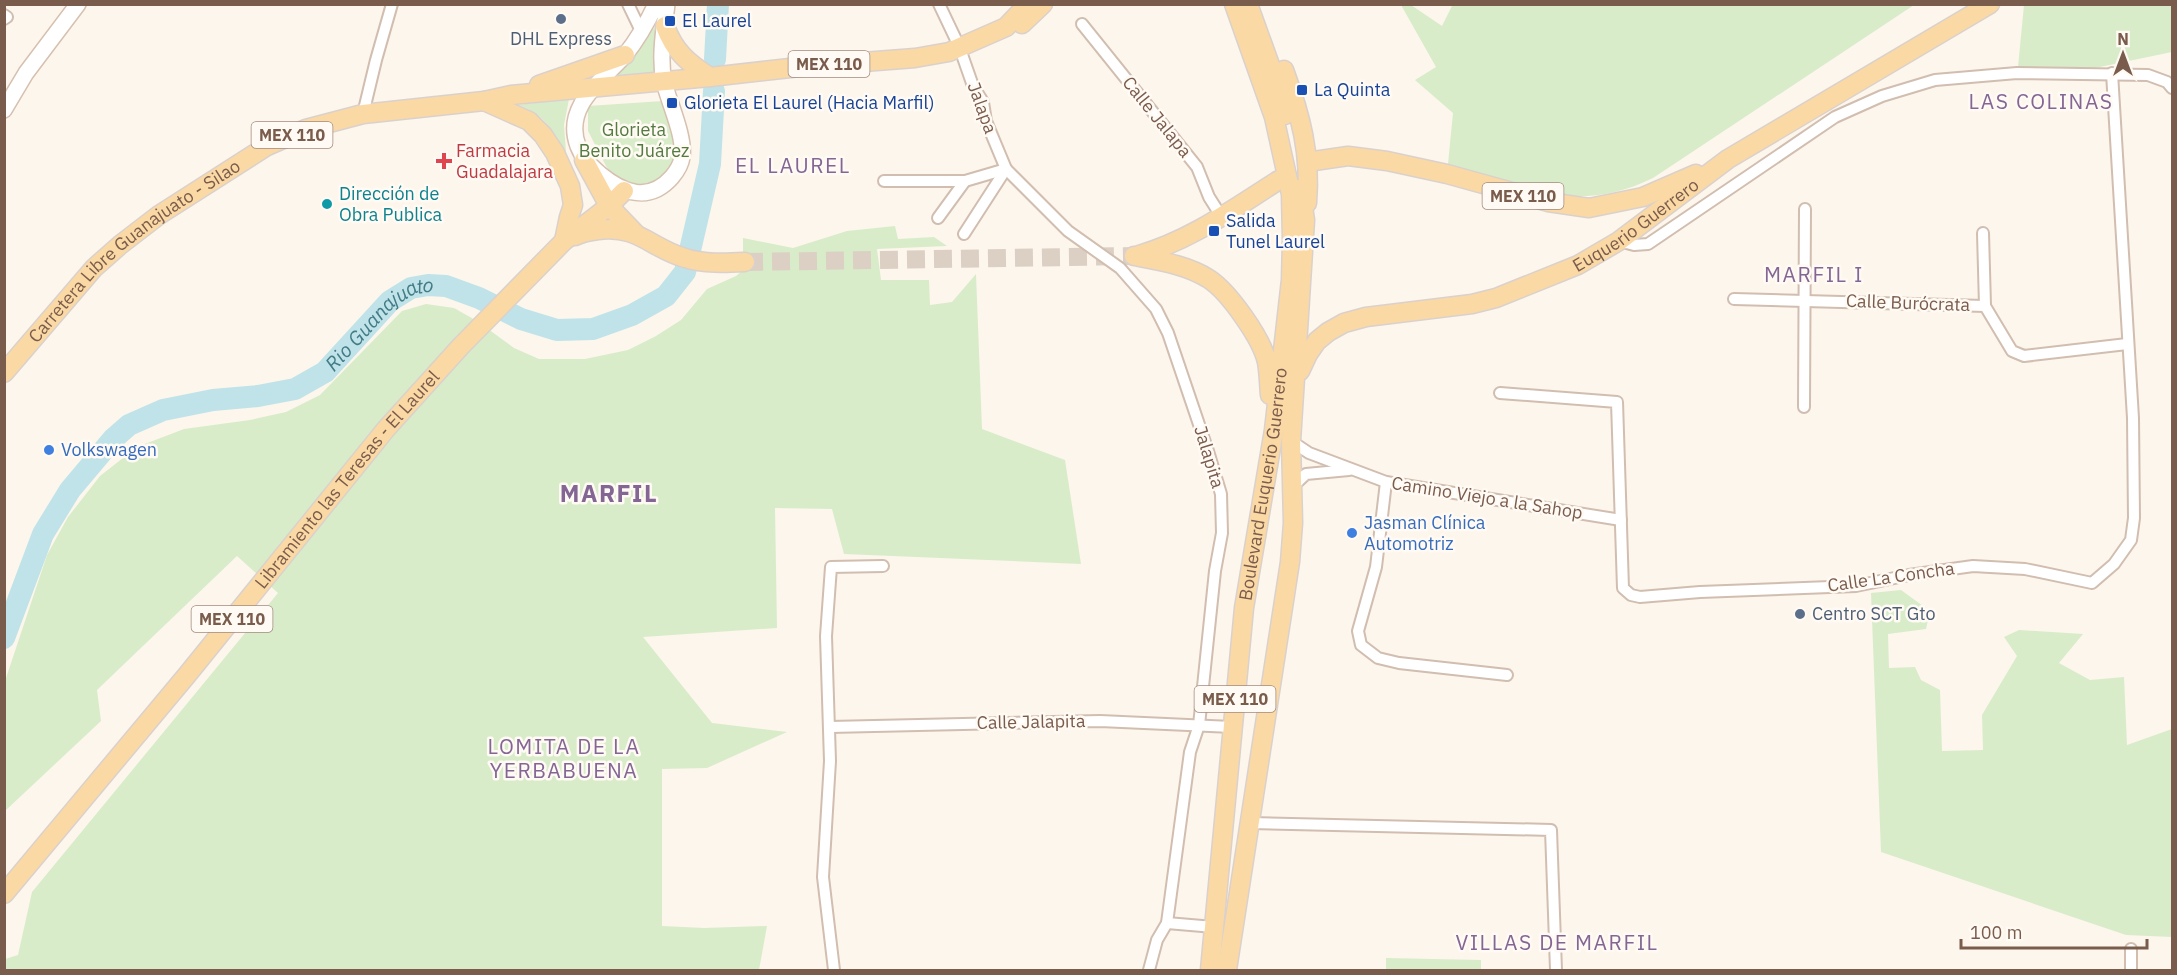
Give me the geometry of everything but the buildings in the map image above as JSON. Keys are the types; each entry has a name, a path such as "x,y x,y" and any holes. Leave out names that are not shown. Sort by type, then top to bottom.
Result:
{"main road":[{"path":"4,110 26,73 78,4"},
{"path":"592,88 625,55 642,33 656,4"},
{"path":"584,160 624,191 638,193 654,190 666,183 677,171 682,156 680,138 664,81 661,55 668,4"},
{"name":"MEX 110","path":"664,81 915,58 957,50 1006,27 1028,4"},
{"path":"957,50 1007,34 1025,22 1043,4"},
{"name":"Boulevard Euquerio Guerrero","path":"1210,970 1245,608 1274,430 1291,280 1291,194 1275,117 1234,4"},
{"name":"Boulevard Euquerio Guerrero","path":"1248,4 1275,79 1287,122 1305,220 1293,409"},
{"path":"1260,4 1286,76 1306,145 1309,177 1305,220"},
{"name":"Euquerio Guerrero","path":"1293,409 1301,365 1328,332 1366,317 1472,304 1496,298 1578,265 1619,241 1728,159 1990,4"},
{"path":"665,26 680,55 710,77"},
{"path":"511,95 625,55"},
{"name":"Carretera Libre Guanajuato - Silao","path":"4,373 94,268 120,245 159,215 267,146 306,129 363,114 484,101 511,95 664,81"},
{"name":"MEX 110","path":"592,88 579,104 574,130 584,160 609,206 635,233"},
{"path":"484,101 529,121 543,135 555,153 570,186 573,205 564,241"},
{"name":"MEX 110","path":"1314,161 1348,156 1387,161 1447,174 1548,202 1589,208 1643,197 1728,159"},
{"path":"1274,430 1267,361 1258,338 1243,315 1211,280 1183,267 1134,256 1174,243 1198,232 1279,180"},
{"name":"Libramiento las Teresas - El Laurel","path":"4,894 157,712 386,429 461,346 564,241 609,206 624,191"},
{"name":"MEX 110","path":"564,241 582,232 622,229 635,233 684,258 705,262 745,262"},
{"name":"MEX 110","path":"1227,970 1290,562 1293,523 1291,441 1293,409"}],"street":[{"path":"363,114 392,4"},
{"path":"628,4 642,33"},
{"name":"Jalapa","path":"939,4 957,50 982,102 986,121 1006,169"},
{"name":"Calle Jalapa","path":"1082,24 1197,167 1209,197 1221,216"},
{"path":"1619,241 1648,244 1835,117 1882,96 1935,80 2017,73 2112,73 2148,75 2167,82 2172,88"},
{"path":"2112,73 2127,344"},
{"path":"884,182 964,181 1006,169"},
{"path":"964,234 1006,169"},
{"name":"Jalapita","path":"1006,169 1068,231 1120,268 1156,309 1168,333 1221,494 1222,533 1215,571 1199,725 1190,752 1167,923 1157,940 1149,970"},
{"path":"938,218 964,181"},
{"path":"1804,406 1805,210"},
{"path":"1983,232 1985,306"},
{"name":"Calle Burócrata","path":"1734,299 1985,306 2013,351 2024,356 2127,344"},
{"name":"Calle La Concha","path":"1621,520 1623,588 1631,595 1652,597 1700,592 1856,586 1908,575 1973,566 2025,569 2092,583 2114,564 2131,540 2134,519 2133,418 2127,344"},
{"path":"1500,393 1617,402 1621,520"},
{"name":"Camino Viejo a la Sahop","path":"1291,441 1309,453 1386,482 1621,520"},
{"name":"Camino Viejo a la Sahop","path":"1292,488 1306,474 1355,470"},
{"path":"1386,482 1376,567 1358,632 1361,645 1378,658 1399,663 1507,675"},
{"path":"834,970 823,877 830,727 826,636 831,567 883,566"},
{"name":"Calle Jalapita","path":"830,727 1100,721 1233,727"},
{"path":"1250,823 1551,830 1556,970"},
{"path":"1167,923 1214,927"},
{"path":"2131,949 2132,970"}],"green space":[{"path":"1453,4 1914,5 1653,178 1626,189 1600,195 1574,196 1525,189 1448,164 1453,113 1415,80 1436,67 1401,5 1411,5 1442,26"},
{"path":"2024,5 2172,5 2172,52 2095,68 2018,67"},
{"path":"659,21 655,42 654,73 611,76 637,51"},
{"path":"569,99 564,125 566,152 540,117 517,105"},
{"name":"Glorieta Benito Juárez","path":"663,101 675,143 674,164 658,182 634,187 614,176 606,166 588,131 588,106"},
{"path":"895,226 898,239 934,237 947,246 877,249 881,280 929,280 930,305 952,302 976,274 982,429 1065,460 1081,564 844,554 832,509 775,508 777,628 643,637 712,723 787,732 707,768 662,769 662,926 704,928 767,926 759,970 5,970 5,959 18,955 32,892 278,593 237,556 97,690 101,721 5,811 5,681 47,555 68,517 100,476 137,447 184,429 250,420 286,412 320,395 402,311 426,304 454,308 477,321 514,348 539,359 585,359 628,350 681,320 707,289 736,276 743,270 743,238 793,248 847,231"},
{"path":"1901,590 1930,611 1926,629 1888,634 1889,668 1915,667 1921,680 1940,690 1942,751 1983,750 1982,715 2017,656 2004,637 2019,630 2083,634 2059,663 2090,680 2124,677 2127,745 2172,729 2172,937 2126,935 1881,852 1871,593"},
{"path":"1386,958 1481,960 1481,970 1386,970"}],"waterway":[{"path":"715,59 718,4"},
{"name":"Rio Guanajuato","path":"4,638 43,534 70,490 113,439 129,425 163,410 213,400 258,396 295,389 325,372 390,301 411,288 428,285 446,286 479,298 521,319 557,330 593,329 632,315 666,296 685,272 710,164 714,91"}],"tunnel":[{"path":"745,262 1134,256"}],"place":[{"name":"DHL Express","path":"561,19"},
{"name":"El Laurel","path":"670,21"},
{"name":"La Quinta","path":"1302,90"},
{"name":"Glorieta El Laurel (Hacia Marfil)","path":"672,103"},
{"name":"Farmacia Guadalajara","path":"444,161"},
{"name":"Dirección de Obra Publica","path":"327,204"},
{"name":"Salida Tunel Laurel","path":"1214,231"},
{"name":"Volkswagen","path":"49,450"},
{"name":"Jasman Clínica Automotriz","path":"1352,533"},
{"name":"Centro SCT Gto","path":"1800,614"}],"district":[{"name":"LAS COLINAS","path":"2041,102"},
{"name":"EL LAUREL","path":"793,166"},
{"name":"MARFIL I","path":"1814,275"},
{"name":"MARFIL","path":"609,494"},
{"name":"LOMITA DE LA YERBABUENA","path":"564,759"},
{"name":"VILLAS DE MARFIL","path":"1557,943"}]}
